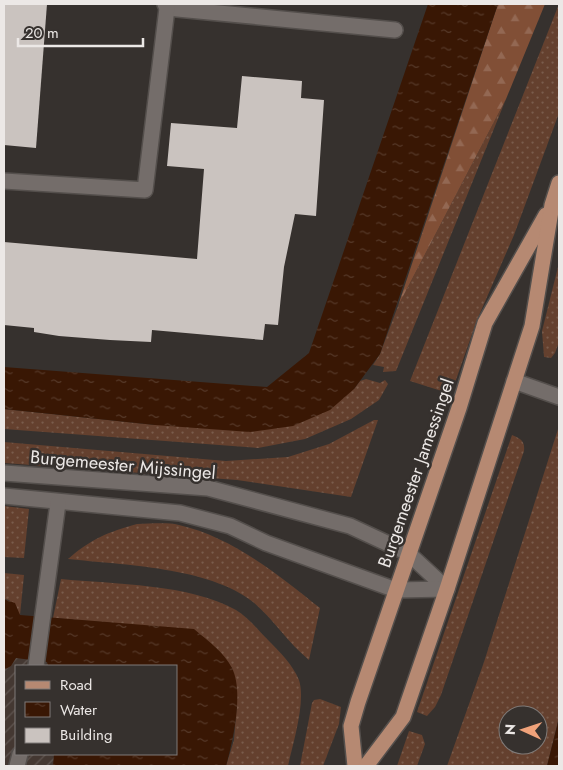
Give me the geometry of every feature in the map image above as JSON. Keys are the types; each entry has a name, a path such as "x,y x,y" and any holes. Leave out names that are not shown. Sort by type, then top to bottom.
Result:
{"main road":[{"name":"Burgemeester Jamessingel","path":"366,766 403,717 447,589 532,326 552,205 559,183"},
{"name":"Burgemeester Jamessingel","path":"355,766 351,726 408,553 459,408 485,323 552,205"}],"street":[{"path":"4,181 145,190 166,6 395,30"},
{"path":"514,381 559,397"},
{"name":"Burgemeester Mijssingel","path":"4,473 208,488 350,526 408,553 447,589"},
{"path":"4,496 58,503 180,513 230,526 266,543 396,590 447,589"},
{"path":"36,665 58,503"}],"shaded area":[{"path":"559,4 559,113 514,235 477,320 451,394 410,381"},
{"path":"506,99 396,371 383,372 384,367 373,365 380,354 398,306"},
{"path":"559,263 559,342 551,358 544,357 542,331"},
{"path":"366,379 380,383 385,380 388,384 379,400 351,419 305,439 258,448 4,429 4,409 155,425 354,389 360,381"},
{"path":"374,420 378,420 351,497 237,480 4,463 4,442 226,461 288,457 329,444"},
{"path":"559,426 559,717 547,766 447,766 484,662"},
{"path":"512,435 522,441 524,451 441,695 435,707 427,716 417,712"},
{"path":"4,506 29,509 24,558 4,557"},
{"path":"137,524 174,524 218,538 271,570 304,595 320,608 309,660 268,616 253,602 235,590 213,581 165,570 68,559 84,546 100,537"},
{"path":"4,573 24,575 20,615 9,600 4,599"},
{"path":"61,579 175,590 218,601 245,616 286,659 299,680 301,689 300,711 288,766 226,766 234,740 237,702 232,668 194,630 53,618"},
{"path":"4,637 90,665 15,665 15,755 83,755 82,766 4,766"},
{"path":"320,699 341,707 339,724 323,766 300,766 312,703 314,700"},
{"path":"409,731 422,735 425,744 417,766 397,766"}],"green space":[{"path":"498,4 545,4 506,99 398,306"}],"water":[{"path":"428,4 498,4 380,354 354,389 330,410 293,426 250,432 155,425 4,409 4,367 267,387 309,353"},
{"path":"4,599 15,603 20,615 194,629 225,657 232,668 235,678 237,690 236,717 226,766 53,766 54,755 178,755 178,665 48,665 47,662 16,658 11,666 4,670"},
{"path":"559,718 559,766 547,766"}],"building":[{"path":"4,4 47,4 36,148 4,145"},
{"path":"242,76 302,81 301,98 324,100 316,216 295,214 284,267 278,325 265,324 263,340 152,330 151,342 59,336 34,332 34,328 4,325 4,242 197,259 204,169 167,166 171,123 237,128"}]}
